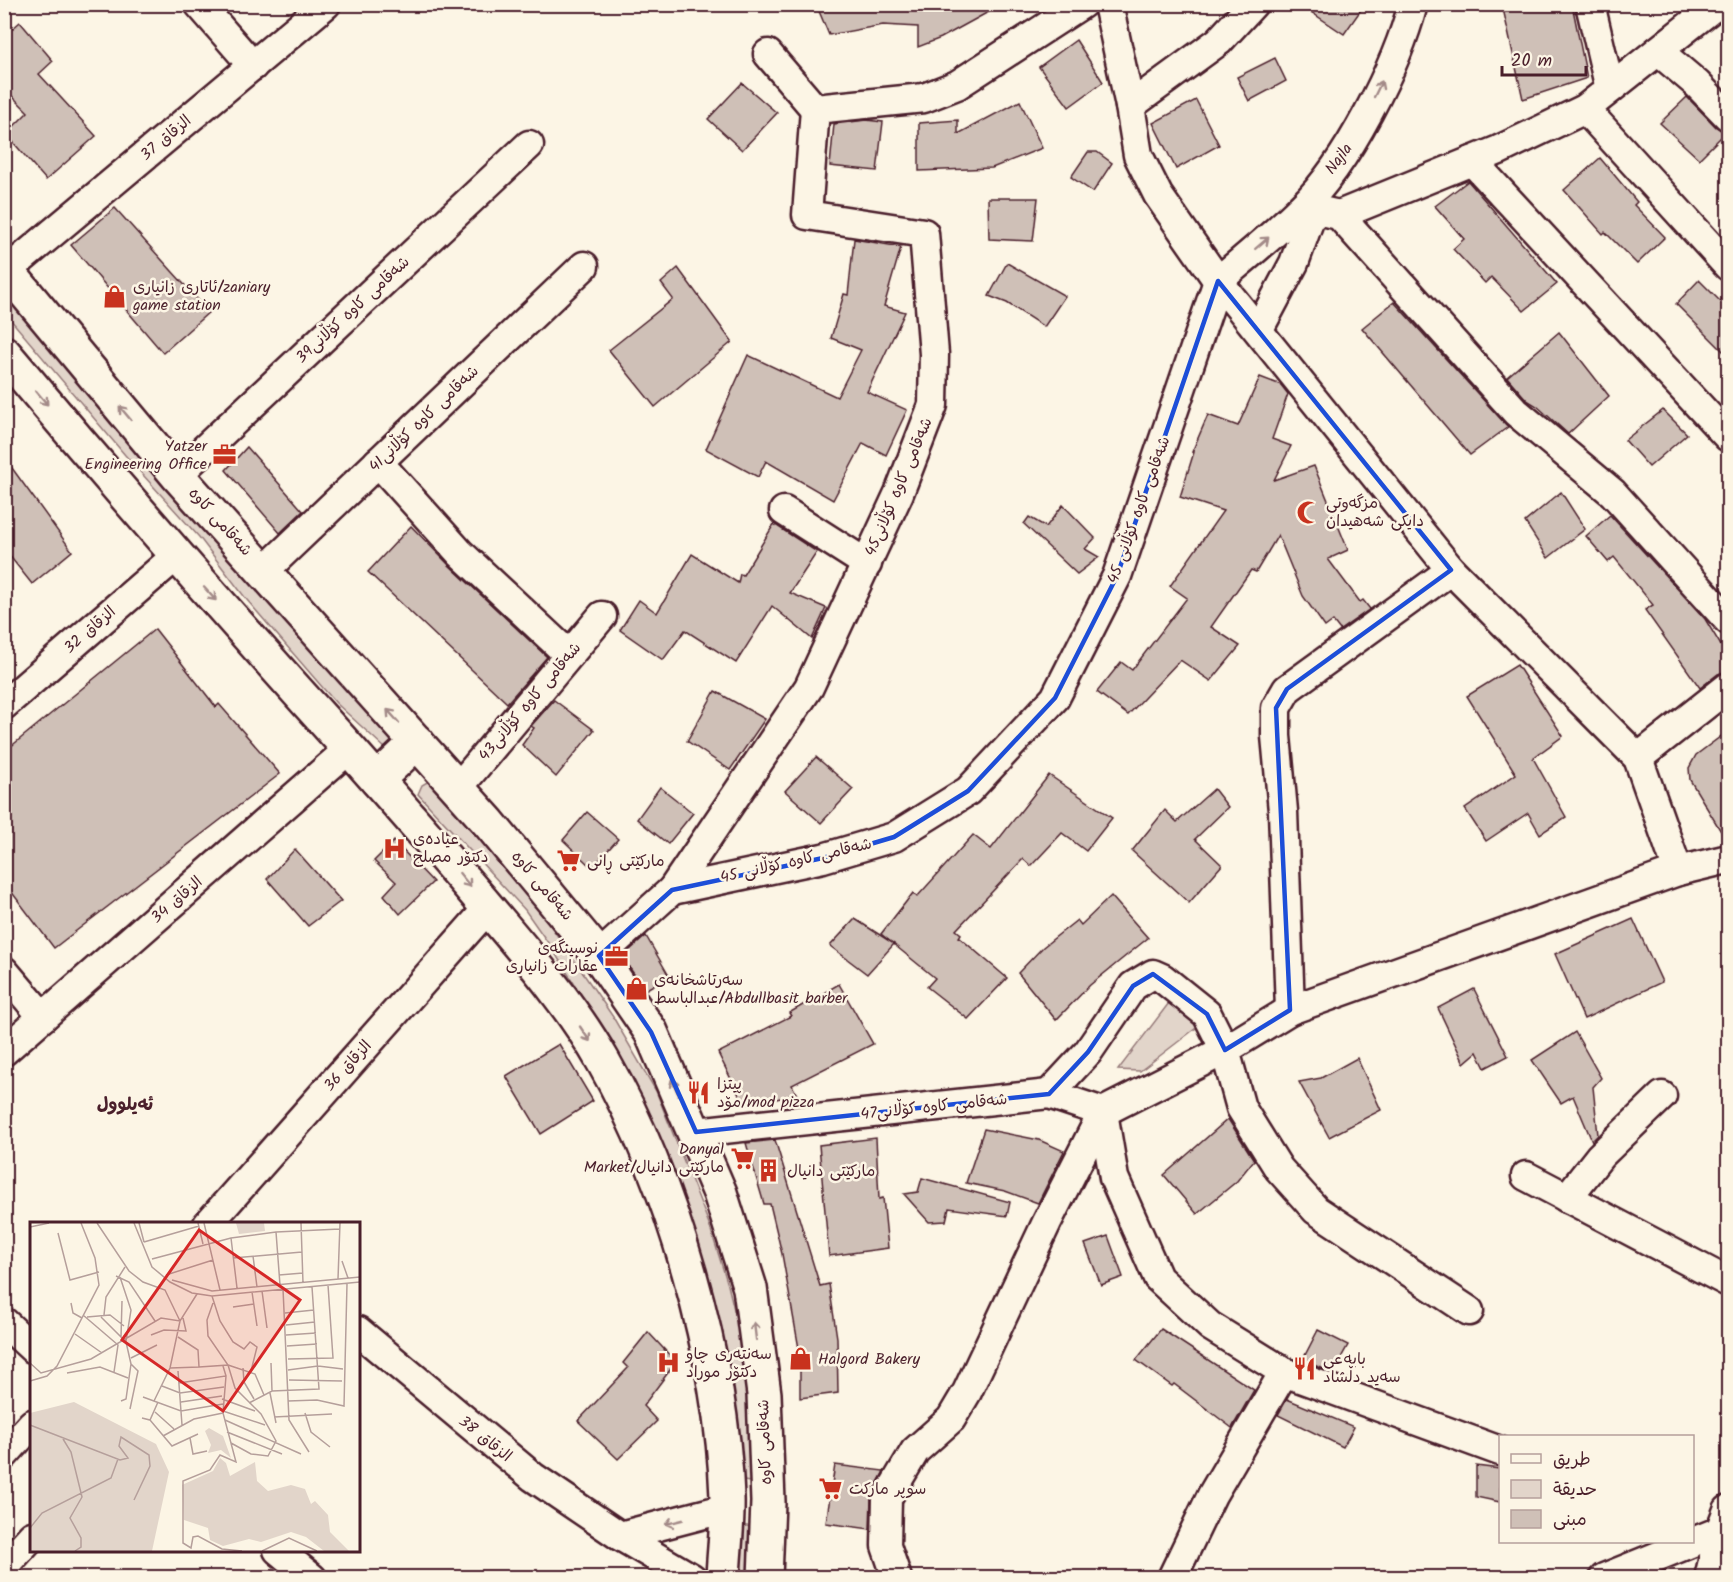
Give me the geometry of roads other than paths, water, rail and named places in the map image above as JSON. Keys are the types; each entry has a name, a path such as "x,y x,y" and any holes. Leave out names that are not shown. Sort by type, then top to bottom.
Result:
{"main road":[{"name":"شەقامی کاوە","path":"6,269 177,475 458,788 599,956 651,1032 696,1132 720,1193 750,1288 764,1395 768,1502 765,1578"},
{"path":"4,353 176,556 377,780 488,908 555,989 603,1060 639,1134 668,1211 696,1301 718,1403 727,1508 723,1578"},
{"path":"377,780 417,742"},
{"path":"727,1508 768,1502"}],"street":[{"path":"199,4 253,66"},
{"name":"الزقاق 37","path":"6,269 326,4"},
{"path":"768,54 815,109 924,98 957,85 1083,4"},
{"path":"1108,4 1138,155 1158,195 1218,281 1451,570 1638,758 1678,871"},
{"path":"1130,106 1219,41 1253,4"},
{"name":"Najla","path":"1218,281 1303,207 1353,142 1406,33 1413,4"},
{"path":"1590,4 1610,89"},
{"path":"1259,329 1294,263 1308,224 1303,207 1340,215 1472,161 1585,109 1717,4"},
{"path":"1658,51 1697,84 1728,116"},
{"name":"شەقامی کاوە کۆڵانی45","path":"599,956 672,890 809,687 899,493 933,405 931,224 807,215 815,109"},
{"path":"1585,109 1728,266"},
{"name":"شەقامی کاوە کۆڵانی39","path":"177,475 530,145"},
{"path":"1472,161 1728,437"},
{"path":"1340,215 1516,412 1613,493 1728,620"},
{"name":"شەقامی کاوە کۆڵانی41","path":"264,571 584,266"},
{"name":"شەقامی کاوە کۆڵانی 45","path":"672,890 823,858 894,837 968,791 1055,698 1117,576 1218,281"},
{"path":"378,462 460,553 569,655"},
{"path":"784,511 867,564"},
{"name":"الزقاق 32","path":"4,705 176,556"},
{"path":"1290,1010 1283,811 1276,735 1276,708 1287,689 1451,570"},
{"name":"شەقامی کاوە کۆڵانی43","path":"458,788 602,616"},
{"path":"1638,758 1728,687"},
{"name":"الزقاق 34","path":"4,1051 349,749"},
{"path":"897,1578 886,1546 887,1498 915,1451 951,1419 967,1392 1047,1222 1103,1112 1225,1050 1290,1010 1678,871 1728,859"},
{"name":"الزقاق 36","path":"221,1219 488,908"},
{"path":"4,971 44,1017"},
{"path":"1049,1094 1088,1052 1133,986 1153,974 1162,978 1207,1014 1225,1050 1241,1108 1279,1168 1316,1210 1469,1311"},
{"name":"شەقامی کاوە کۆڵانی47","path":"696,1132 1049,1094 1103,1112"},
{"path":"1567,1198 1600,1156 1662,1096"},
{"path":"1103,1112 1114,1178 1158,1278 1210,1326 1284,1372 1499,1451"},
{"path":"1526,1176 1728,1282"},
{"path":"4,1322 30,1346"},
{"name":"الزقاق 38","path":"360,1333 533,1477 620,1536 692,1578"},
{"path":"1172,1578 1212,1495 1284,1372"},
{"path":"4,1455 30,1426"},
{"path":"620,1536 727,1508"},
{"path":"1694,1520 1726,1525"},
{"path":"1694,1539 1726,1525"},
{"path":"1709,1578 1726,1525"},
{"path":"4,1567 30,1538"},
{"path":"1604,1578 1685,1543"},
{"path":"279,1552 312,1578"}],"place":[{"name":"ئاتاری زانیاری/zaniary game station","path":"115,296"},
{"name":"Yatzer Engineering Office","path":"225,455"},
{"name":"مزگەوتی دایکی شەهیدان","path":"1308,512"},
{"name":"عیادەی دکتۆر مصلح","path":"395,848"},
{"name":"مارکێتی ڕانی","path":"569,861"},
{"name":"نوسینگەی عقارات زانیاری","path":"616,957"},
{"name":"سەرتاشخانەی عبدالباسط/Abdullbasit barber","path":"636,989"},
{"name":"پیتزا مۆد/mod pizza","path":"699,1093"},
{"name":"Danyal Market/مارکێتی دانیال","path":"742,1158"},
{"name":"مارکێتی دانیال","path":"769,1171"},
{"name":"Halgord Bakery","path":"800,1359"},
{"name":"سەنتەری چاو دکتۆر موراد","path":"668,1363"},
{"name":"بایەعی سەید دڵشاد","path":"1305,1368"},
{"name":"سوپر مارکت","path":"831,1489"}],"district":[{"name":"ئەیلوول","path":"125,1105"}]}
